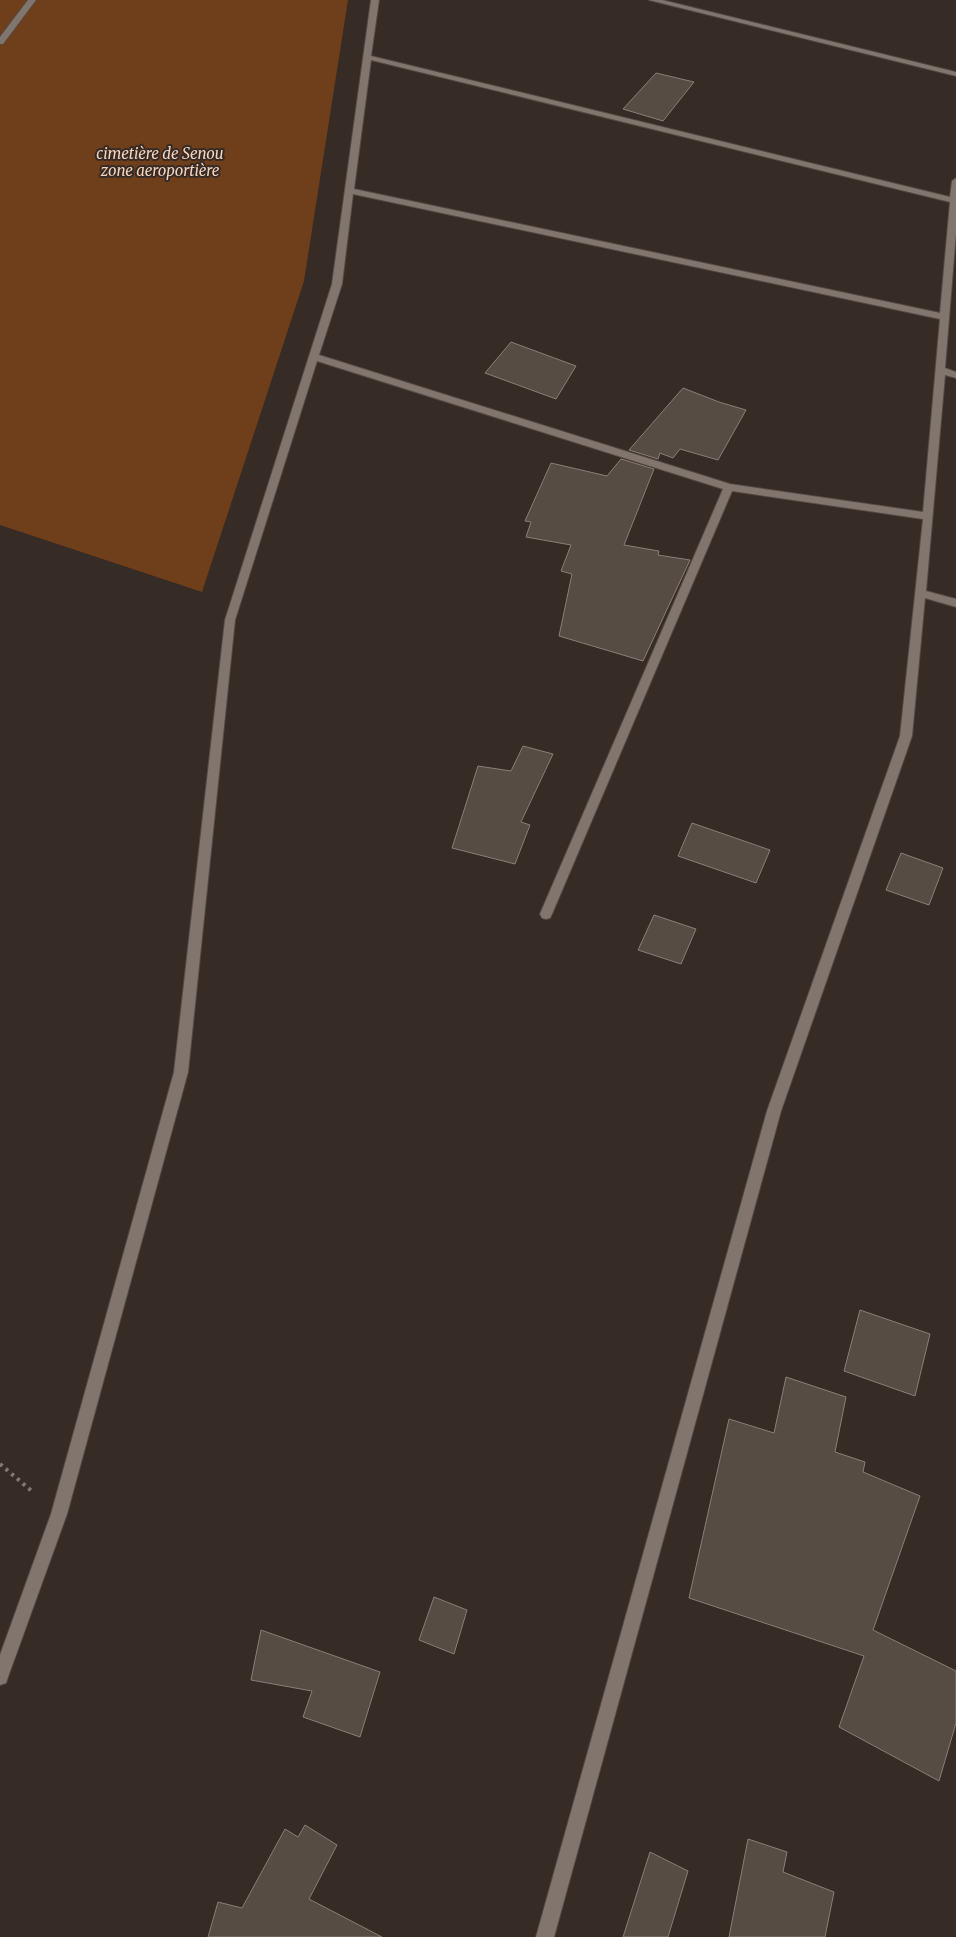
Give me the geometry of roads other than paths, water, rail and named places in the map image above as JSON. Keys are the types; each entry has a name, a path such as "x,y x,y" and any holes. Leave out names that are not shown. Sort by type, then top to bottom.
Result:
{"street":[{"path":"0,42 32,0"},
{"path":"0,1677 60,1514 181,1072 230,620 337,284 374,0"},
{"path":"653,0 956,74"},
{"path":"367,57 955,201"},
{"path":"545,1937 774,1111 906,736 928,516 956,181"},
{"path":"349,192 944,317"},
{"path":"314,358 729,487 928,516"},
{"path":"940,370 956,375"},
{"path":"546,914 729,487"},
{"path":"920,592 956,603"}],"park label":[{"name":"cimetière de Senou zone aeroportière","path":"160,162"}]}
